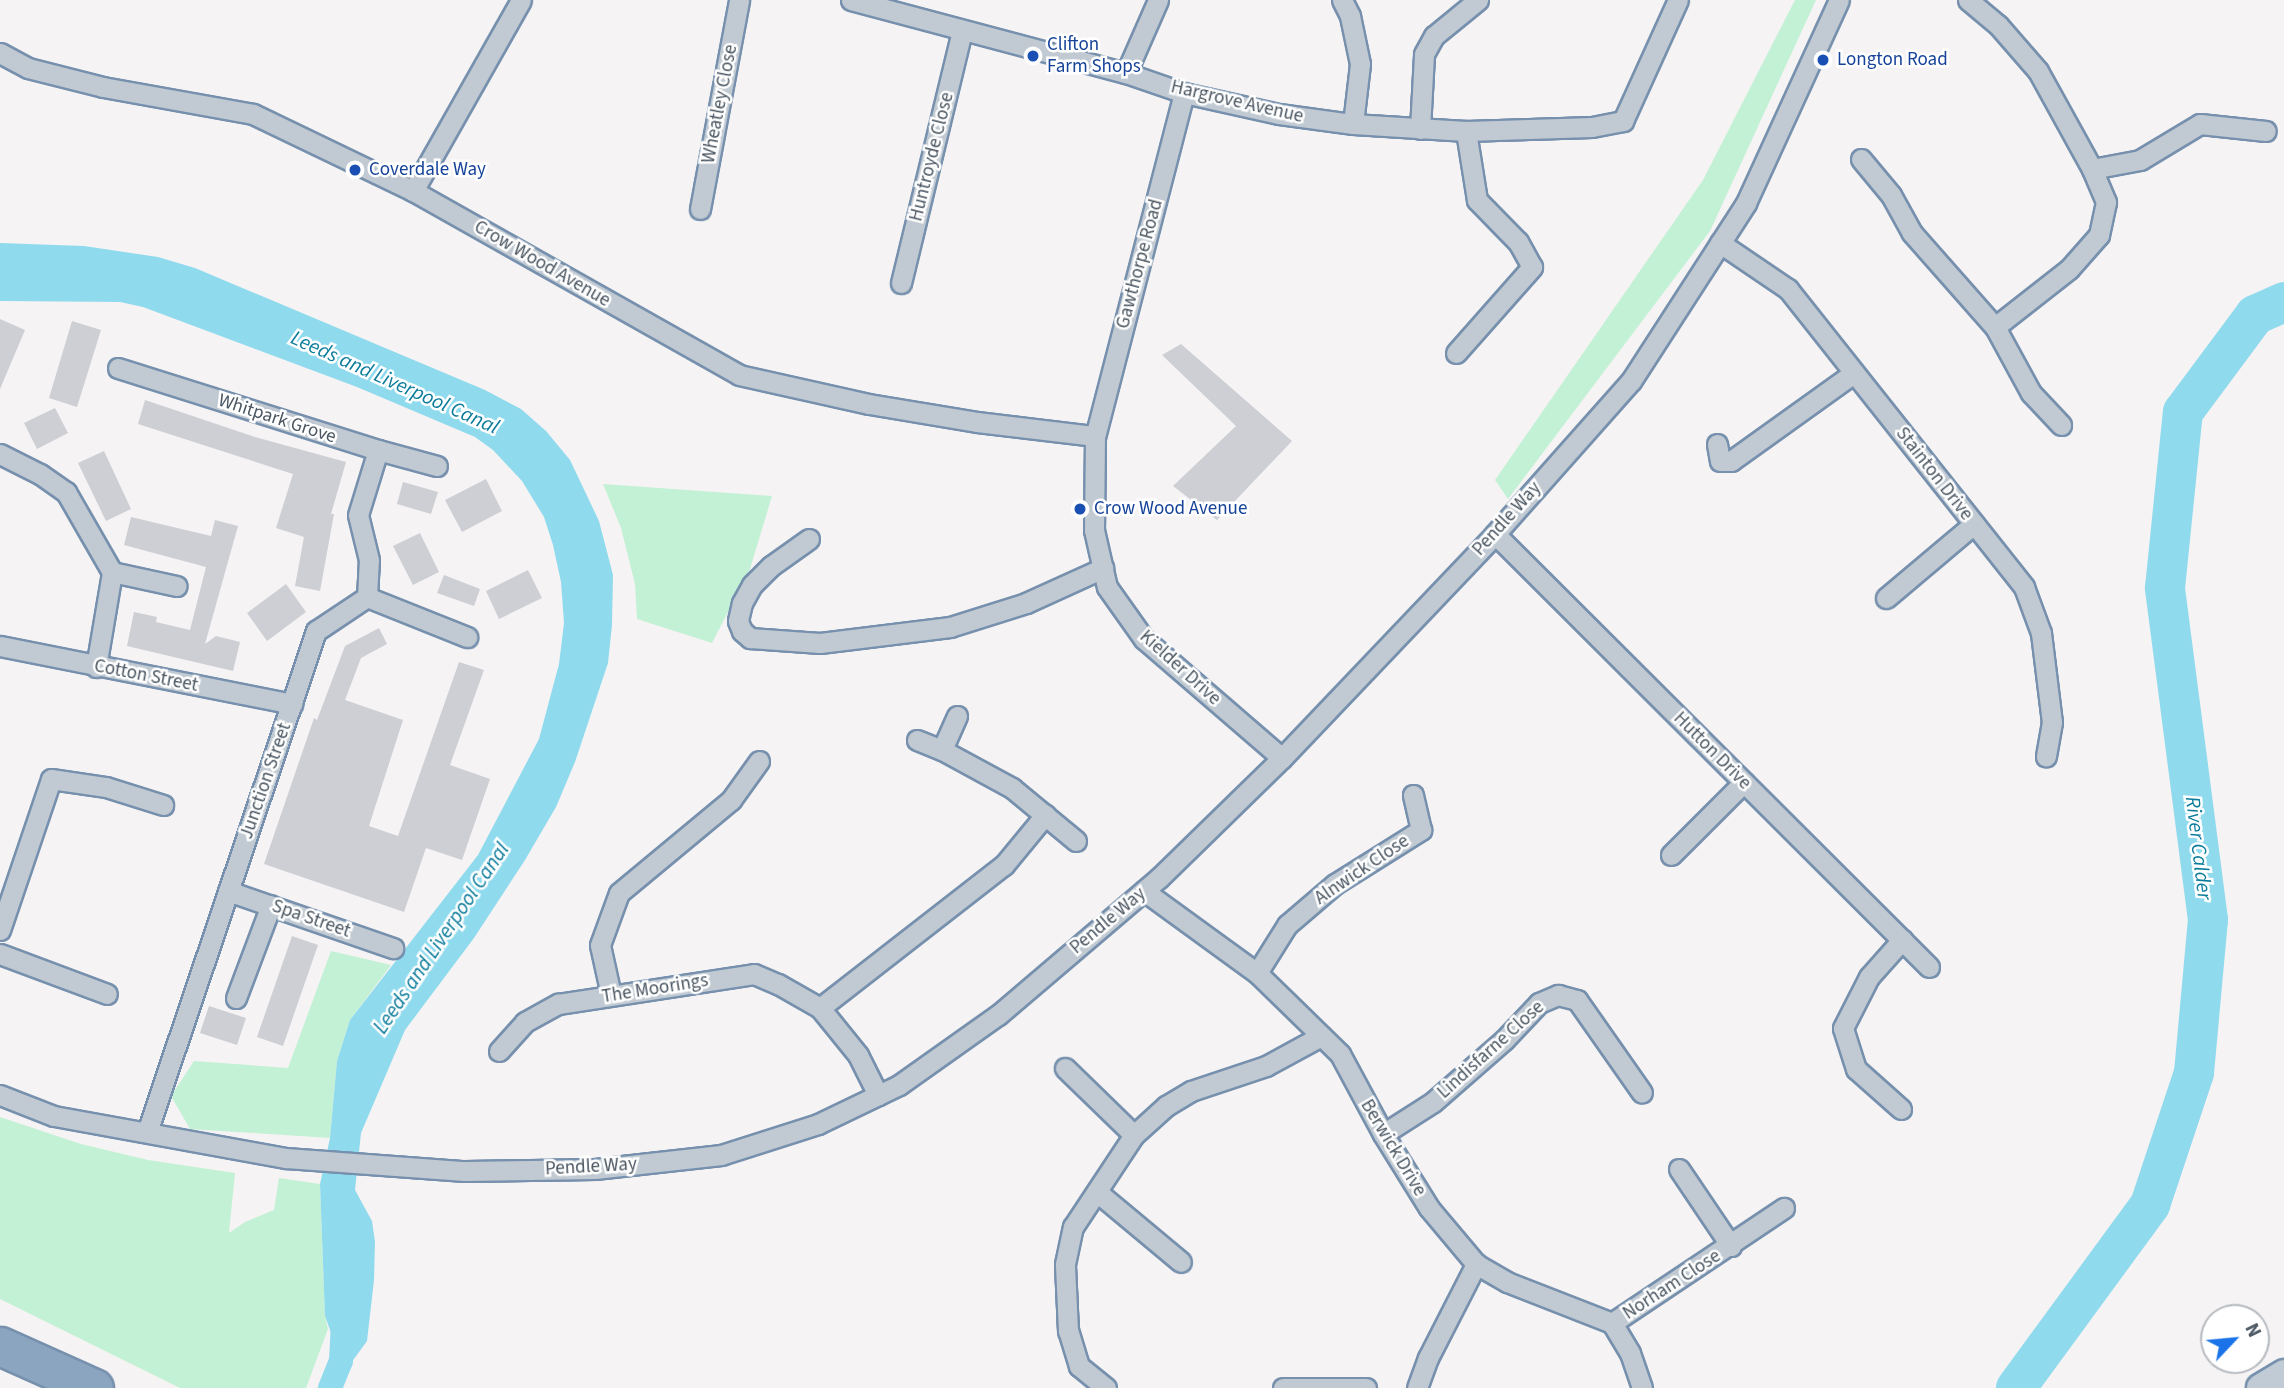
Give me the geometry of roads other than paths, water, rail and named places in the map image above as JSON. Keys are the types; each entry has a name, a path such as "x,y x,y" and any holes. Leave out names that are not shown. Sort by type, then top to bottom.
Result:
{"highway":[{"path":"0,1346 94,1388"}],"main road":[{"path":"2261,1388 2284,1374"}],"street":[{"path":"413,191 520,0"},
{"name":"Wheatley Close","path":"700,209 739,0"},
{"name":"Hargrove Avenue","path":"851,0 877,4 962,31 1126,73 1184,93 1299,118 1466,131 1592,127 1623,121 1678,0"},
{"path":"1126,73 1158,0"},
{"path":"1342,0 1350,16 1360,64 1353,124"},
{"path":"1420,129 1424,54 1434,36 1478,0"},
{"name":"Pendle Way","path":"0,1095 54,1116 286,1158 465,1171 595,1169 722,1155 818,1124 899,1085 998,1015 1144,891 1282,758 1495,534 1631,381 1746,203 1782,130 1839,0"},
{"path":"1968,0 1998,24 2038,71 2092,169 2106,202 2099,235 2069,269 1994,327"},
{"name":"Huntroyde Close","path":"901,283 962,31"},
{"name":"Crow Wood Avenue","path":"0,53 28,68 103,87 253,114 413,191 739,375 869,404 964,420 1095,436"},
{"name":"Gawthorpe Road","path":"1095,436 1184,93"},
{"path":"2092,169 2140,160 2200,124 2266,131"},
{"path":"1456,353 1532,267 1518,242 1477,200 1466,131"},
{"path":"1861,159 1891,195 1912,233 1994,327 2031,393 2062,425"},
{"name":"Stainton Drive","path":"1720,243 1788,289 2024,587 2041,633 2052,722 2046,756"},
{"name":"Whitpark Grove","path":"118,368 437,466"},
{"path":"1717,444 1720,461 1731,461 1854,373"},
{"name":"Kielder Drive","path":"1095,436 1094,530 1107,587 1143,639 1282,758"},
{"path":"378,450 358,515 369,560 367,597 467,637"},
{"path":"0,454 40,474 66,492 96,539 112,572 96,667"},
{"path":"1886,598 1974,524"},
{"name":"Hutton Drive","path":"1495,534 1929,967"},
{"path":"809,539 771,566 752,585 742,603 738,621 742,631 750,638 820,643 950,627 1026,603 1103,568"},
{"path":"112,572 177,586"},
{"name":"Junction Street","path":"147,1132 316,631 367,597"},
{"name":"Cotton Street","path":"0,646 292,704"},
{"path":"942,750 957,716"},
{"path":"917,740 996,778 1076,841"},
{"path":"611,995 600,945 620,893 732,800 759,761"},
{"path":"0,930 51,779 106,787 163,805"},
{"path":"1671,855 1744,782"},
{"name":"Alnwick Close","path":"1257,973 1287,925 1335,884 1421,830 1413,796"},
{"path":"820,1008 1004,864 1045,815"},
{"name":"Spa Street","path":"228,891 393,948"},
{"name":"Berwick Drive","path":"1144,891 1257,973 1340,1054 1383,1134 1436,1218 1476,1264 1507,1282 1612,1323"},
{"path":"236,998 271,905"},
{"path":"1901,1108 1856,1069 1843,1028 1869,977 1902,940"},
{"path":"0,954 107,994"},
{"name":"The Moorings","path":"499,1051 525,1021 558,1004 754,974 778,984 820,1008 858,1055 878,1095"},
{"name":"Lindisfarne Close","path":"1383,1134 1433,1102 1504,1040 1539,1003 1558,995 1577,1000 1642,1093"},
{"path":"1106,1388 1079,1366 1068,1331 1065,1264 1073,1227 1134,1135 1166,1106 1191,1091 1266,1066 1321,1036"},
{"path":"1065,1068 1134,1135"},
{"name":"Norham Close","path":"1679,1169 1731,1246"},
{"path":"1097,1192 1181,1262"},
{"name":"Norham Close","path":"1612,1323 1731,1246 1784,1208"},
{"path":"1417,1388 1428,1358 1476,1264"},
{"path":"1612,1323 1630,1353 1642,1388"},
{"path":"1283,1388 1366,1388"}],"water":[{"path":"0,243 84,246 158,257 195,268 485,390 521,409 546,431 570,460 599,521 613,575 612,625 608,663 575,762 556,807 525,860 474,938 405,1030 361,1133 355,1190 372,1221 375,1242 374,1280 367,1341 351,1363 341,1361 325,1316 320,1184 330,1138 337,1061 350,1020 478,855 539,739 559,664 564,623 561,582 553,545 544,517 522,481 493,450 475,437 357,387 143,307 120,302 0,301"}],"waterway":[{"name":"River Calder","path":"2016,1388 2150,1205 2194,1073 2208,920 2165,588 2183,412 2255,315 2284,302"},
{"name":"Leeds and Liverpool Canal","path":"330,1388 341,1361 343,1328"}],"place":[{"name":"Clifton Farm Shops","path":"1033,56"},
{"name":"Longton Road","path":"1823,60"},
{"name":"Coverdale Way","path":"355,170"},
{"name":"Crow Wood Avenue","path":"1080,509"}]}
